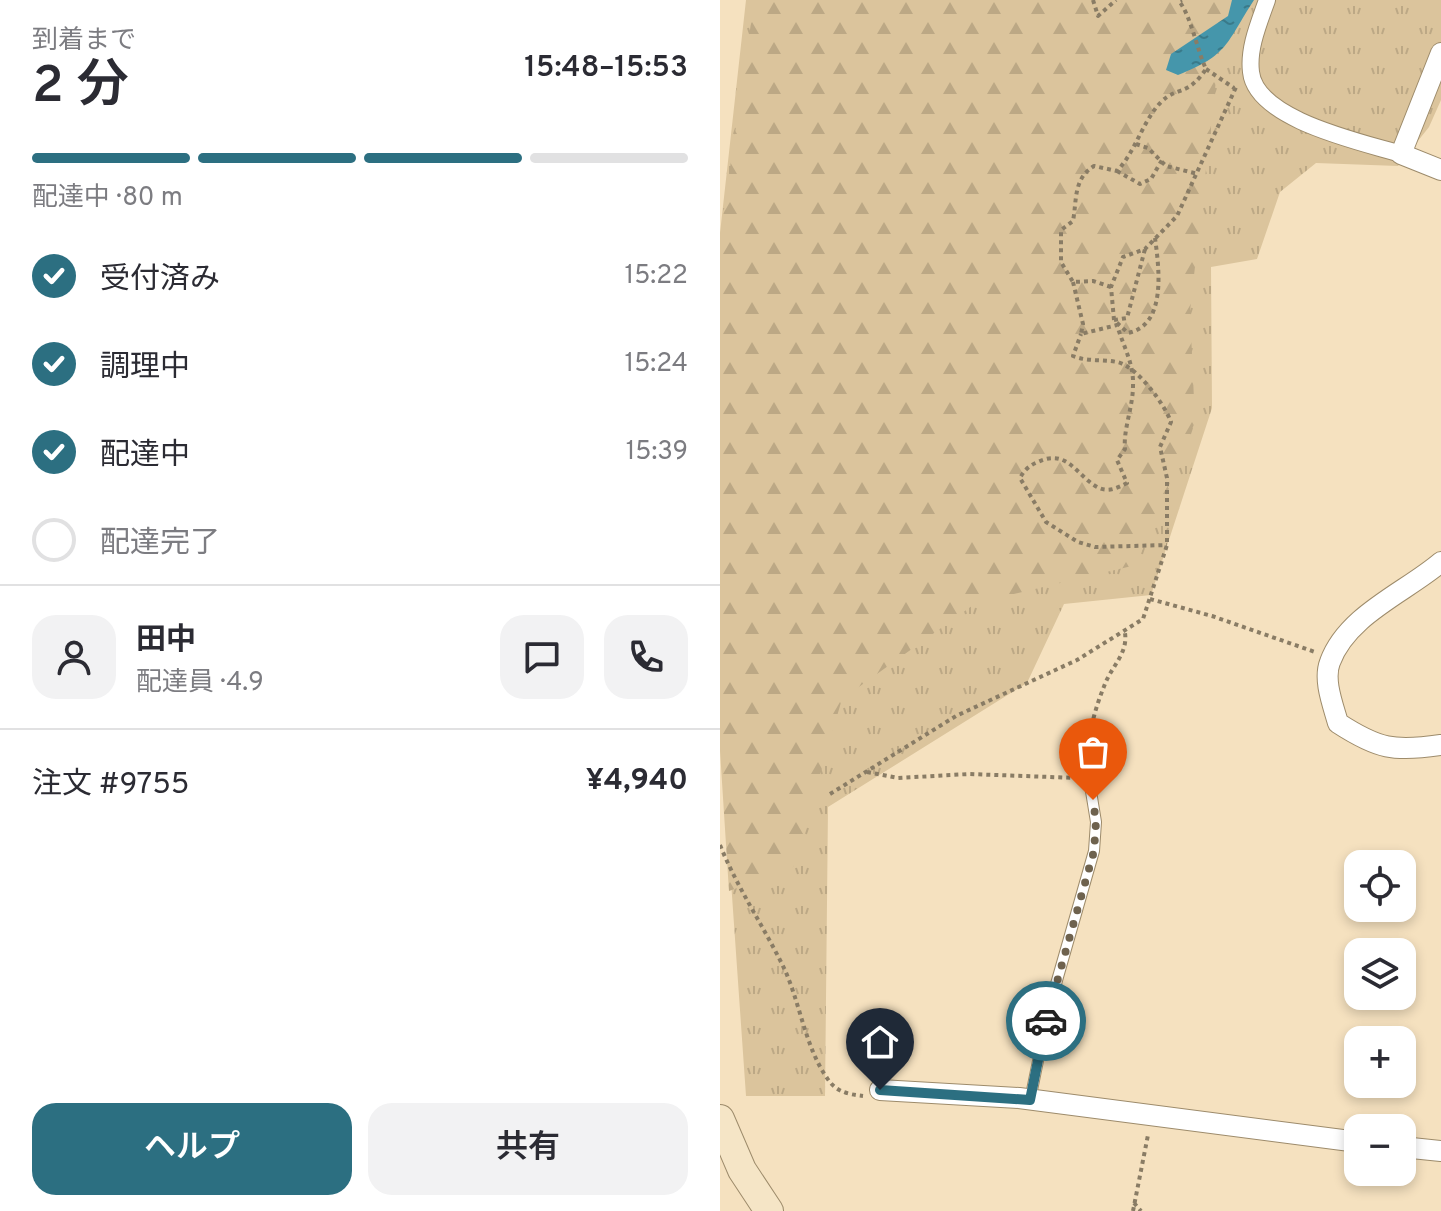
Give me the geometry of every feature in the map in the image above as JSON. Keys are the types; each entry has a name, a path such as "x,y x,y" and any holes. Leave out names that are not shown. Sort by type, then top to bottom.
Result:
{"main road":[{"path":"720,1119 742,1170 769,1211"}],"street":[{"path":"1267,0 1253,40 1251,72 1257,94 1285,114 1440,167"},
{"path":"1401,154 1441,53"},
{"path":"1441,562 1348,633 1329,663 1330,694 1338,723 1373,745 1405,751 1441,745"},
{"path":"880,1090 1030,1100 1344,1140"},
{"path":"1416,1148 1441,1151"}],"lane":[{"path":"1030,1100 1051,998 1094,851 1096,822 1089,779"}],"path":[{"path":"1093,0 1098,16 1116,0"},
{"path":"1182,0 1179,1 1185,9 1205,68 1234,88"},
{"path":"1117,171 1132,155 1162,102 1193,88 1205,68"},
{"path":"1081,334 1127,318 1145,249 1177,216 1234,88 1251,72"},
{"path":"1136,144 1162,160 1166,166 1198,174"},
{"path":"1133,368 1120,362 1084,361 1073,356 1083,324 1073,282 1061,262 1061,230 1073,221 1076,189 1085,172 1094,166 1117,171 1140,184 1151,179 1162,160"},
{"path":"1115,323 1128,333 1141,330 1152,318 1159,284 1155,238"},
{"path":"830,794 956,716 1012,692 1125,633 1143,619 1167,545 1167,478 1160,447 1171,422 1161,403 1133,368 1115,323 1111,287 1123,257 1145,249"},
{"path":"1073,282 1093,281 1111,287"},
{"path":"1133,368 1131,417 1124,437 1125,449 1117,460 1127,483 1114,490 1096,486 1078,468 1057,458 1037,462 1020,478 1046,522 1078,542 1095,547 1167,545"},
{"path":"1150,599 1212,616 1317,653 1329,663"},
{"path":"866,771 898,778 969,774 1089,779 1087,755 1095,713 1105,683 1127,647 1125,633"},
{"path":"720,845 748,899 753,916 781,963 816,1060 829,1081 844,1094 864,1097 880,1090"},
{"path":"1133,1211 1152,1116"},
{"path":"1134,1203 1141,1211"}],"green space":[{"path":"746,0 1441,0 1441,100 1429,127 1398,166 1316,163 1280,192 1257,259 1211,267 1212,408 1151,595 1064,604 1027,683 828,807 825,1096 746,1096 720,724 720,233"},
{"path":"760,0 1225,0 1190,311 1195,422 1136,565 976,603 842,699 793,867 729,891 720,751 720,237 752,16"}],"water":[{"path":"1232,0 1254,0 1225,46 1207,61 1178,75 1166,70 1171,54 1228,16"}],"way so far":[{"path":"1046,1021 1094,851 1096,822 1093,800"}],"route":[{"path":"880,1090 1030,1100 1046,1021"}]}
